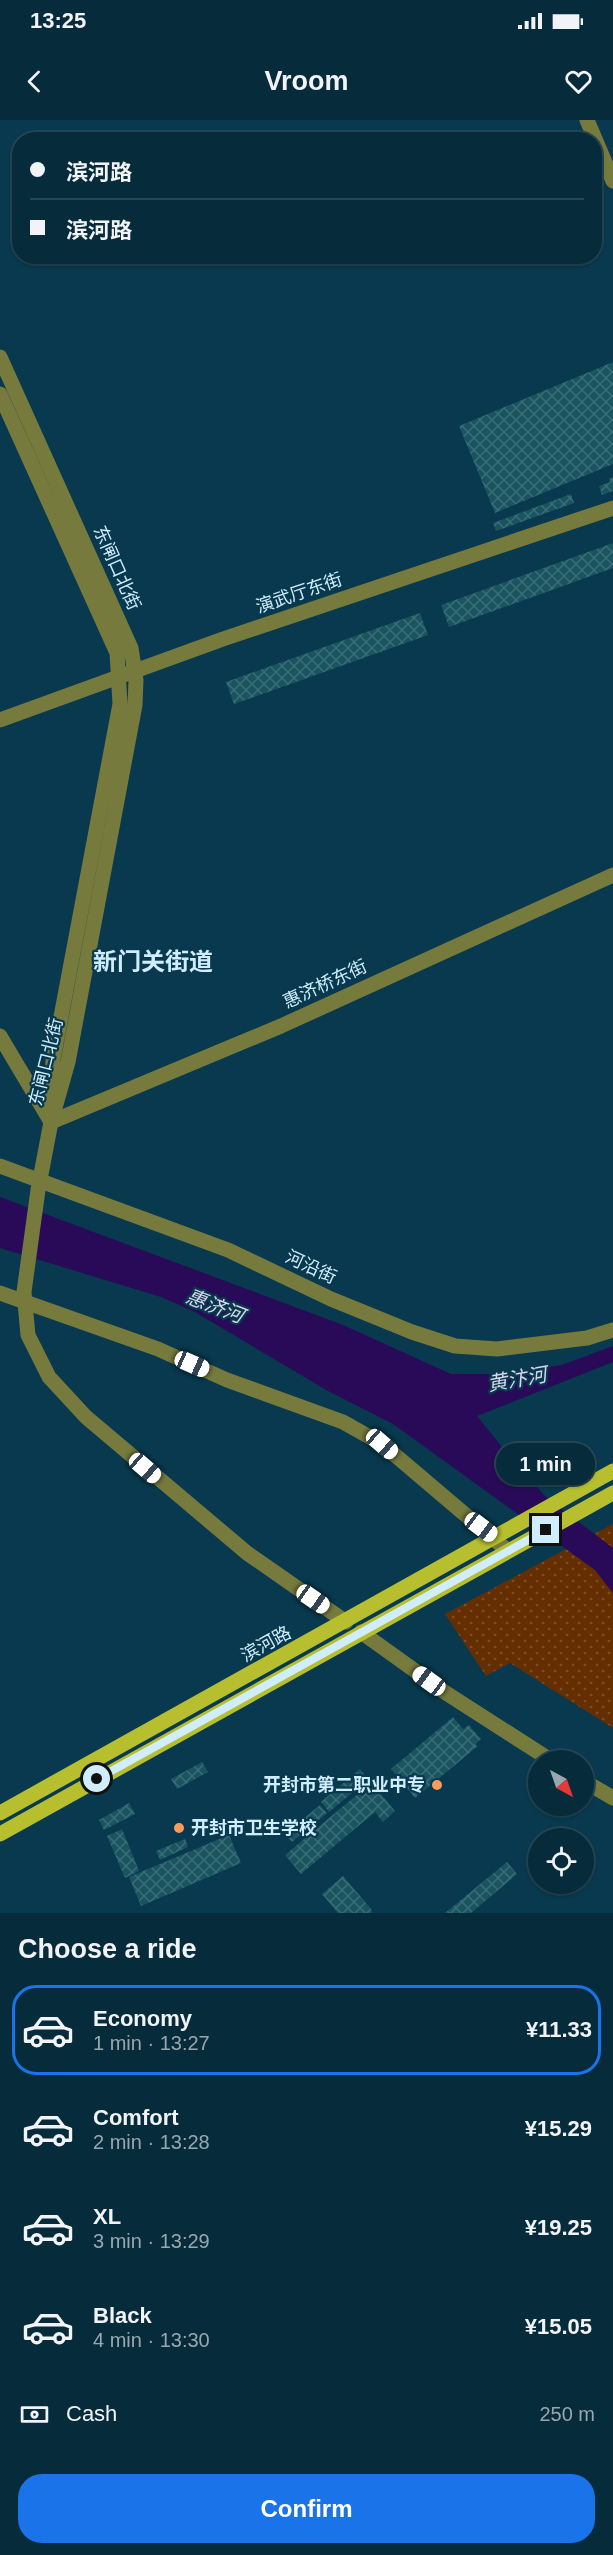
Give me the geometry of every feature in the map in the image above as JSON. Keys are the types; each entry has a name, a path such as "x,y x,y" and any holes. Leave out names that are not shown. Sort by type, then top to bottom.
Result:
{"main road":[{"name":"滨河路","path":"0,1813 613,1471"},
{"name":"滨河路","path":"0,1834 613,1493"}],"street":[{"path":"602,155 613,181"},
{"name":"东闸口北街","path":"0,357 131,648 128,674 120,704 53,1059 51,1122 26,1272 25,1301 28,1335 41,1365 59,1389 86,1417 247,1553 346,1622"},
{"name":"东闸口北街","path":"0,394 128,674"},
{"name":"演武厅东街","path":"0,720 613,508"},
{"name":"惠济桥东街","path":"51,1122 281,1026 613,875"},
{"path":"0,1036 51,1122"},
{"name":"河沿街","path":"0,1166 39,1185 228,1250 331,1299 412,1332 455,1346 497,1349 587,1338 613,1330"},
{"path":"0,1293 158,1349 227,1380 343,1422 382,1444 452,1505 496,1538 508,1551"},
{"path":"361,1632 446,1693 535,1750"},
{"path":"594,1787 613,1798"}],"shaded area":[{"path":"613,1524 613,1728 510,1663 486,1676 445,1614"}],"water":[{"path":"0,1197 343,1325 451,1374 500,1374 562,1365 613,1346 613,1362 477,1416 522,1472 548,1499 613,1548 613,1593 595,1570 393,1424 328,1391 193,1311 161,1297 0,1248"}],"building":[{"path":"613,362 613,464 495,513 459,426"},
{"path":"613,477 613,491 602,495 599,486 610,482 609,479"},
{"path":"571,494 574,503 496,531 493,523"},
{"path":"613,543 613,568 449,627 441,605"},
{"path":"420,613 428,635 234,704 226,682"},
{"path":"453,1717 463,1729 469,1725 481,1739 475,1744 478,1746 415,1798 391,1769"},
{"path":"202,1762 208,1772 177,1789 171,1779"},
{"path":"360,1769 372,1784 362,1792 358,1788 329,1812 321,1802"},
{"path":"374,1786 395,1811 383,1822 375,1812 301,1874 285,1855 359,1793 362,1796"},
{"path":"129,1803 135,1814 104,1830 99,1820"},
{"path":"320,1805 327,1813 310,1827 303,1819"},
{"path":"303,1824 307,1829 292,1842 287,1837"},
{"path":"122,1829 139,1871 125,1878 107,1836"},
{"path":"229,1835 241,1863 141,1906 129,1877"},
{"path":"185,1839 188,1847 160,1860 156,1851"},
{"path":"507,1862 517,1874 471,1913 445,1913"},
{"path":"343,1876 372,1913 338,1913 322,1894"}],"place":[{"name":"开封市第二职业中专","path":"437,1785"},
{"name":"开封市卫生学校","path":"179,1828"}],"district":[{"name":"新门关街道","path":"153,961"}],"route":[{"path":"97,1779 546,1530"}],"water label":[{"name":"惠济河","path":"215,1306"},
{"name":"黄汴河","path":"517,1379"}]}
